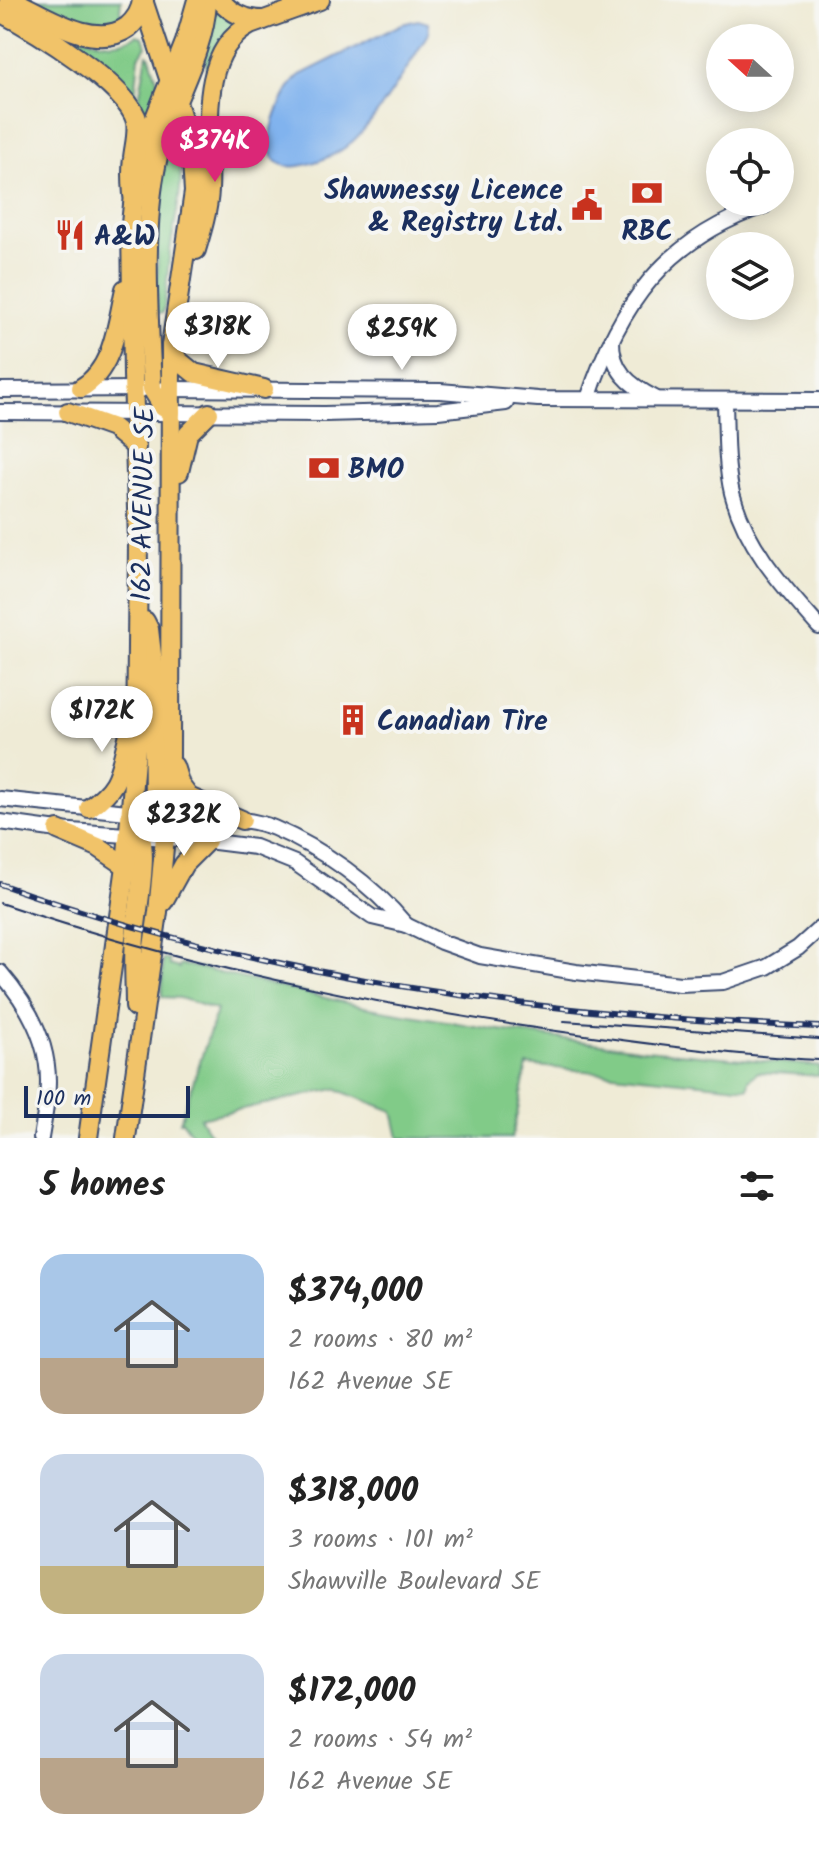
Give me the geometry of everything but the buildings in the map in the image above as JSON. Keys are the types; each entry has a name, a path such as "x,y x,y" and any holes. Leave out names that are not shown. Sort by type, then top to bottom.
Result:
{"highway":[{"path":"10,0 74,29 99,35 115,33 132,24 143,0"},
{"path":"0,11 33,27 56,43 83,63 129,106 137,121 138,131 132,178 134,195"}],"main road":[{"name":"162 AVENUE SE","path":"143,0 191,145 194,181 192,213 171,346 170,756 160,815"},
{"name":"162 AVENUE SE","path":"131,812 137,717 135,412 143,389 132,263 134,195 147,138 197,0"},
{"path":"171,412 143,389 151,199 161,147 201,36 207,0"},
{"path":"220,0 233,13 265,20"},
{"path":"182,273 195,252 207,207 214,76 223,53 240,30 320,0"},
{"path":"81,388 97,377 104,364 132,263"},
{"path":"171,346 178,360 194,373 264,389"},
{"path":"68,412 113,428 136,447"},
{"path":"169,530 188,434 209,413"},
{"path":"126,1138 158,912 165,837 157,825 160,815 153,663 149,629 138,607"},
{"path":"89,808 111,791 116,783 137,717"},
{"path":"170,756 183,793 242,820"},
{"path":"88,1138 117,922 137,821 131,812"},
{"path":"58,830 98,847 126,866"},
{"path":"135,835 143,853 134,938 136,1070"},
{"path":"158,912 184,864 207,841"}],"street":[{"path":"588,399 612,336 639,293 675,254 739,216"},
{"path":"612,336 612,350 618,370 630,384 659,400"},
{"path":"0,390 440,391 538,399 819,400"},
{"path":"0,412 438,411 538,399"},
{"path":"725,401 731,491 742,523 771,571 819,627"},
{"path":"0,799 242,820 272,828 320,853 385,899 406,925"},
{"path":"0,822 58,830 207,841 269,851 311,874 372,917 406,925 480,956 523,965 698,984 735,979 767,967 798,948 819,929"},
{"path":"0,972 28,1009 43,1048 48,1080 41,1138"}],"green space":[{"path":"36,0 121,0 120,11 125,19 103,25 91,23 68,16"},
{"path":"217,6 233,25 207,71 204,52 211,8"},
{"path":"41,20 102,42 126,41 137,35 143,37 146,46 139,57 135,95 133,96"},
{"path":"147,54 159,86 149,112 145,112 138,104"},
{"path":"175,134 179,152 179,197 163,313 157,313 158,206 170,135"},
{"path":"163,959 169,959 169,965 179,968 180,965 190,966 364,1007 645,1050 819,1066 819,1076 758,1072 749,1080 748,1088 527,1065 512,1138 399,1138 393,1111 335,1089 200,1118 213,1138 195,1138 180,1122 217,1010 180,998 162,997"}],"water":[{"path":"418,20 428,23 429,32 391,93 357,137 341,150 310,164 289,166 280,164 274,158 271,138 276,114 300,75 402,24"}],"tram line":[{"path":"0,903 133,944 336,993 542,1029 749,1055 819,1060"},
{"path":"564,1021 819,1039"}],"railway":[{"path":"0,884 100,917 201,945 404,987 610,1013 819,1027"}],"place":[{"name":"RBC","path":"647,193"},
{"name":"Shawnessy Licence & Registry Ltd.","path":"587,205"},
{"name":"A&W","path":"70,235"},
{"name":"BMO","path":"324,468"},
{"name":"Canadian Tire","path":"353,720"}]}
